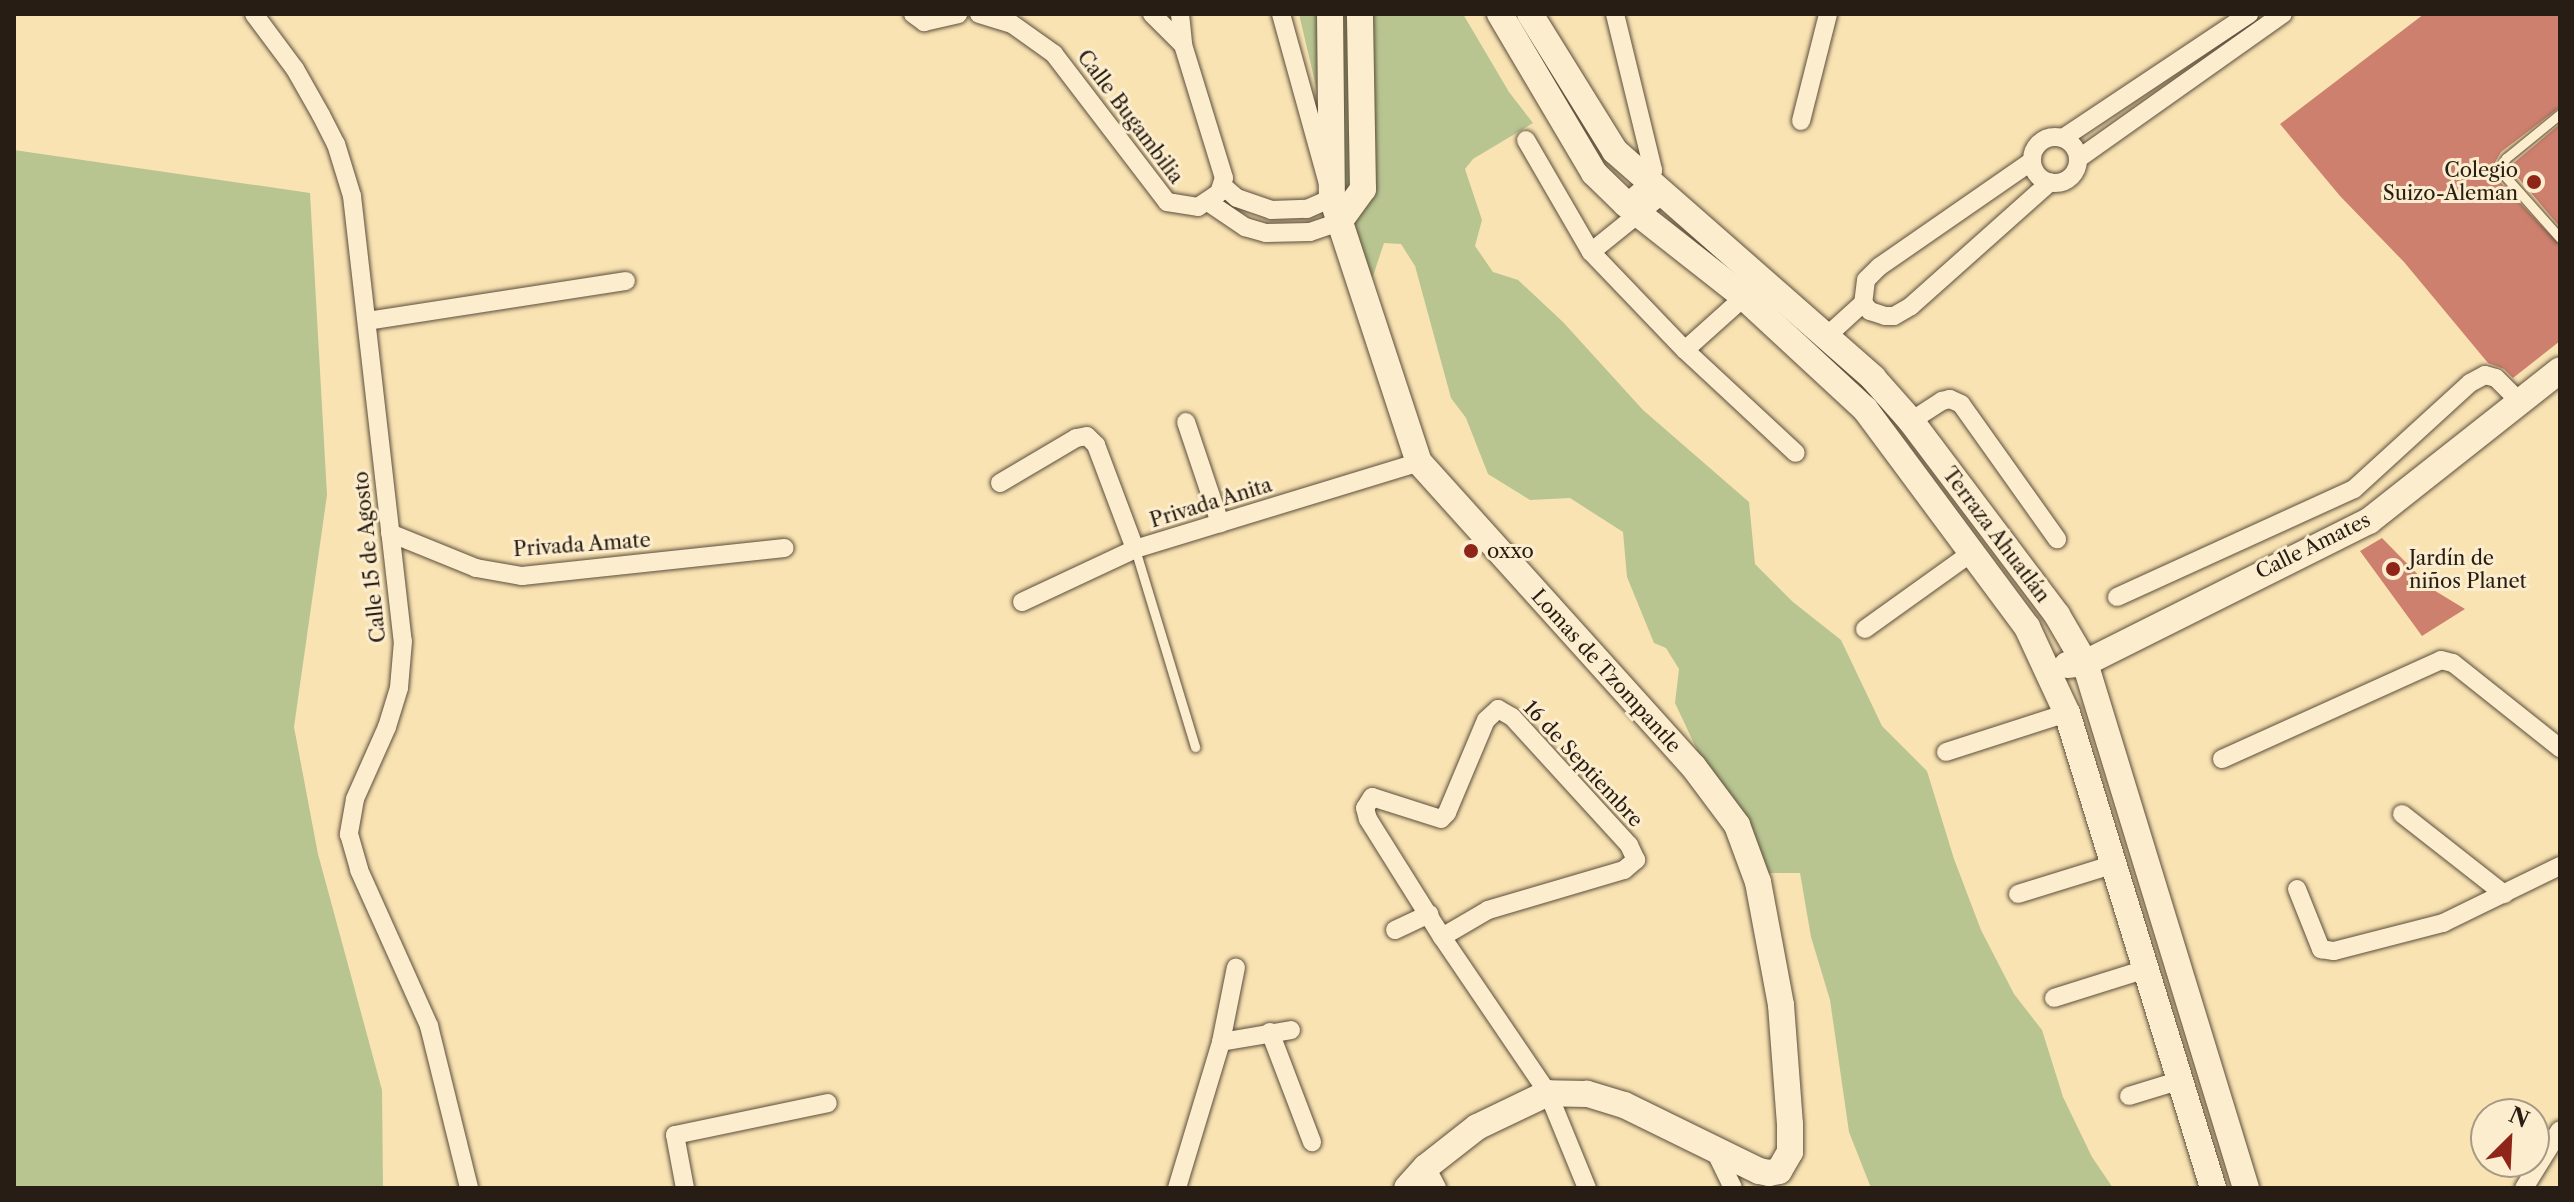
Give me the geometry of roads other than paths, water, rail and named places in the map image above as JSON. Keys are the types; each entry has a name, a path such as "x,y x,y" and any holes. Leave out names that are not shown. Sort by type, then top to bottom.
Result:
{"street":[{"name":"Calle 15 de Agosto","path":"254,14 295,69 336,144 352,196 403,641 399,688 387,727 355,799 349,834 359,870 433,1037 469,1188"},
{"path":"913,14 924,22 958,14"},
{"name":"Calle Bugambilia","path":"979,14 1012,24 1054,54 1167,202 1188,208 1215,195"},
{"path":"1152,14 1183,45"},
{"path":"1180,14 1183,45 1224,178 1215,195 1245,227 1266,233 1310,232 1363,189 1360,14"},
{"path":"1281,14 1336,210"},
{"path":"1330,14 1336,210"},
{"name":"Terraza Ahuatlán","path":"1500,14 1594,173 1632,209 1744,297 1865,409 1974,551 2027,627 2067,713 2115,864 2143,970 2213,1188"},
{"name":"Terraza Ahuatlán","path":"1530,14 1615,151 1832,339 1911,421 2057,615 2085,663 2246,1188"},
{"path":"1591,252 1656,189 1615,14"},
{"path":"1801,121 1828,14"},
{"path":"1832,339 1867,307 1866,280 1879,267 2032,161 2042,141 2063,138 2249,14"},
{"path":"1867,307 1894,316 1911,306 2050,182 2070,177 2078,159 2283,14"},
{"path":"2063,138 2074,147 2078,159"},
{"path":"1526,140 1591,252 1685,350 1796,453"},
{"path":"2032,161 2038,174 2050,182"},
{"name":"Lomas de Tzompantle","path":"1336,210 1419,462 1693,766 1737,825 1758,882 1781,1005 1790,1152 1773,1177"},
{"path":"367,321 626,281"},
{"path":"1685,350 1744,297"},
{"name":"Calle Amates","path":"2085,663 2369,521 2560,370"},
{"path":"2117,597 2354,489 2470,383 2485,375 2496,378 2521,403"},
{"path":"1911,421 1942,401 1961,404 2057,539"},
{"path":"1186,422 1220,523"},
{"path":"1000,483 1076,438 1087,436 1096,445 1135,549"},
{"name":"Privada Anita","path":"1022,602 1135,549 1419,462"},
{"name":"Privada Amate","path":"390,533 476,568 522,576 785,548"},
{"path":"1865,629 1974,551"},
{"path":"2027,627 2037,620 2057,615"},
{"path":"2222,759 2441,660 2453,663 2560,748"},
{"path":"2044,662 2062,666 2085,663"},
{"name":"16 de Septiembre","path":"1442,937 1488,910 1624,870 1636,860 1629,845 1506,712 1498,709 1486,720 1447,813 1441,819 1372,797 1366,801 1368,819 1442,937 1548,1093 1587,1188"},
{"path":"1946,752 2067,713"},
{"path":"2402,814 2504,894"},
{"path":"2018,894 2115,864"},
{"path":"2297,889 2321,949 2334,951 2443,923 2560,866"},
{"path":"1395,930 1429,914"},
{"path":"1177,1188 1221,1042 1236,967"},
{"path":"2054,998 2143,970"},
{"path":"1221,1042 1291,1030"},
{"path":"1270,1032 1312,1142"},
{"path":"2129,1096 2178,1081"},
{"path":"1407,1188 1431,1177 1477,1127 1548,1093 1606,1098 1773,1177"},
{"path":"685,1188 675,1135 828,1103"},
{"path":"2524,1188 2560,1130"},
{"path":"1714,1149 1733,1188"}],"lane":[{"path":"2560,114 2501,166 2504,175 2560,238"},
{"path":"1135,549 1195,747"}],"place":[{"name":"Colegio Suizo-Aleman","path":"2534,182"},
{"name":"oxxo","path":"1471,551"},
{"name":"Jardín de niños Planet","path":"2393,569"}]}
